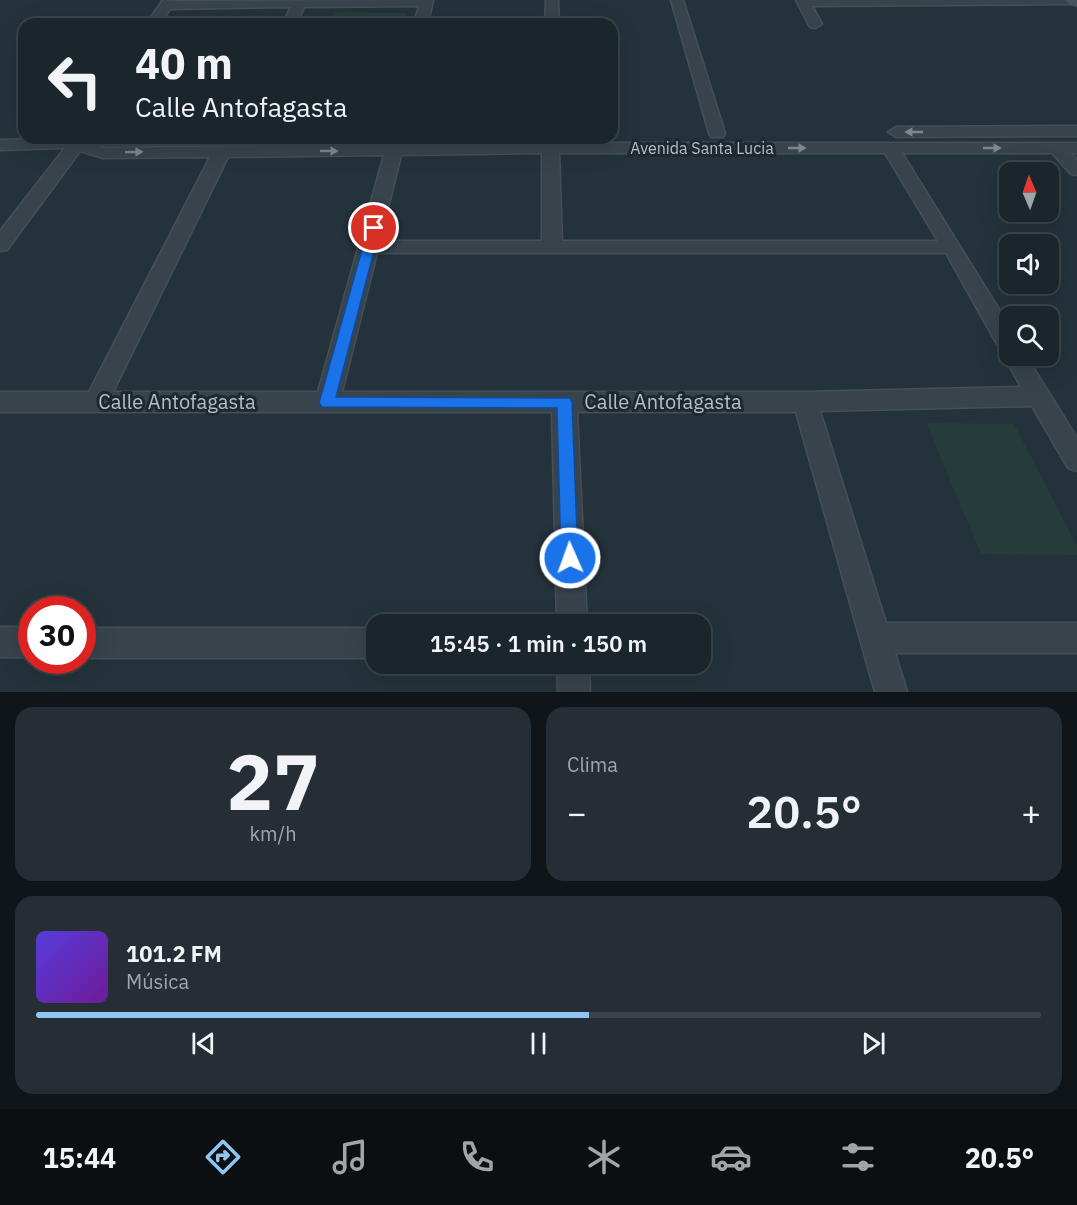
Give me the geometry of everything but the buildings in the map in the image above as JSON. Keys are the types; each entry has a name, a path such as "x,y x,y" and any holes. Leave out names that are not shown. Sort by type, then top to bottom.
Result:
{"street":[{"path":"552,0 552,18"},
{"path":"677,0 717,133"},
{"path":"815,24 802,1 1076,0"},
{"path":"157,18 168,2 426,1 422,18"},
{"path":"293,18 300,3"},
{"name":"Avenida Santa Lucia","path":"618,133 1077,131"},
{"name":"Avenida Santa Lucia","path":"0,145 20,144"},
{"path":"0,245 77,144"},
{"name":"Avenida Santa Lucia","path":"85,144 103,153 394,150 530,144"},
{"path":"552,246 553,144"},
{"name":"Avenida Santa Lucia","path":"618,144 1077,148"},
{"path":"890,148 999,327"},
{"path":"1057,148 1077,170"},
{"path":"327,403 394,150"},
{"path":"96,402 222,151"},
{"path":"369,247 952,247"},
{"path":"1021,366 1077,460"},
{"name":"Calle Antofagasta","path":"0,402 805,402 1038,396"},
{"path":"564,402 572,614"},
{"path":"805,402 891,692"},
{"path":"875,638 1077,638"},
{"path":"0,642 18,642"},
{"path":"96,643 366,643"},
{"path":"573,674 574,692"}],"green space":[{"path":"336,12 407,13 406,18 333,18"},
{"path":"926,423 1014,424 1077,546 1077,555 981,554"}],"route":[{"path":"374,228 327,403 564,402 570,558"}]}
